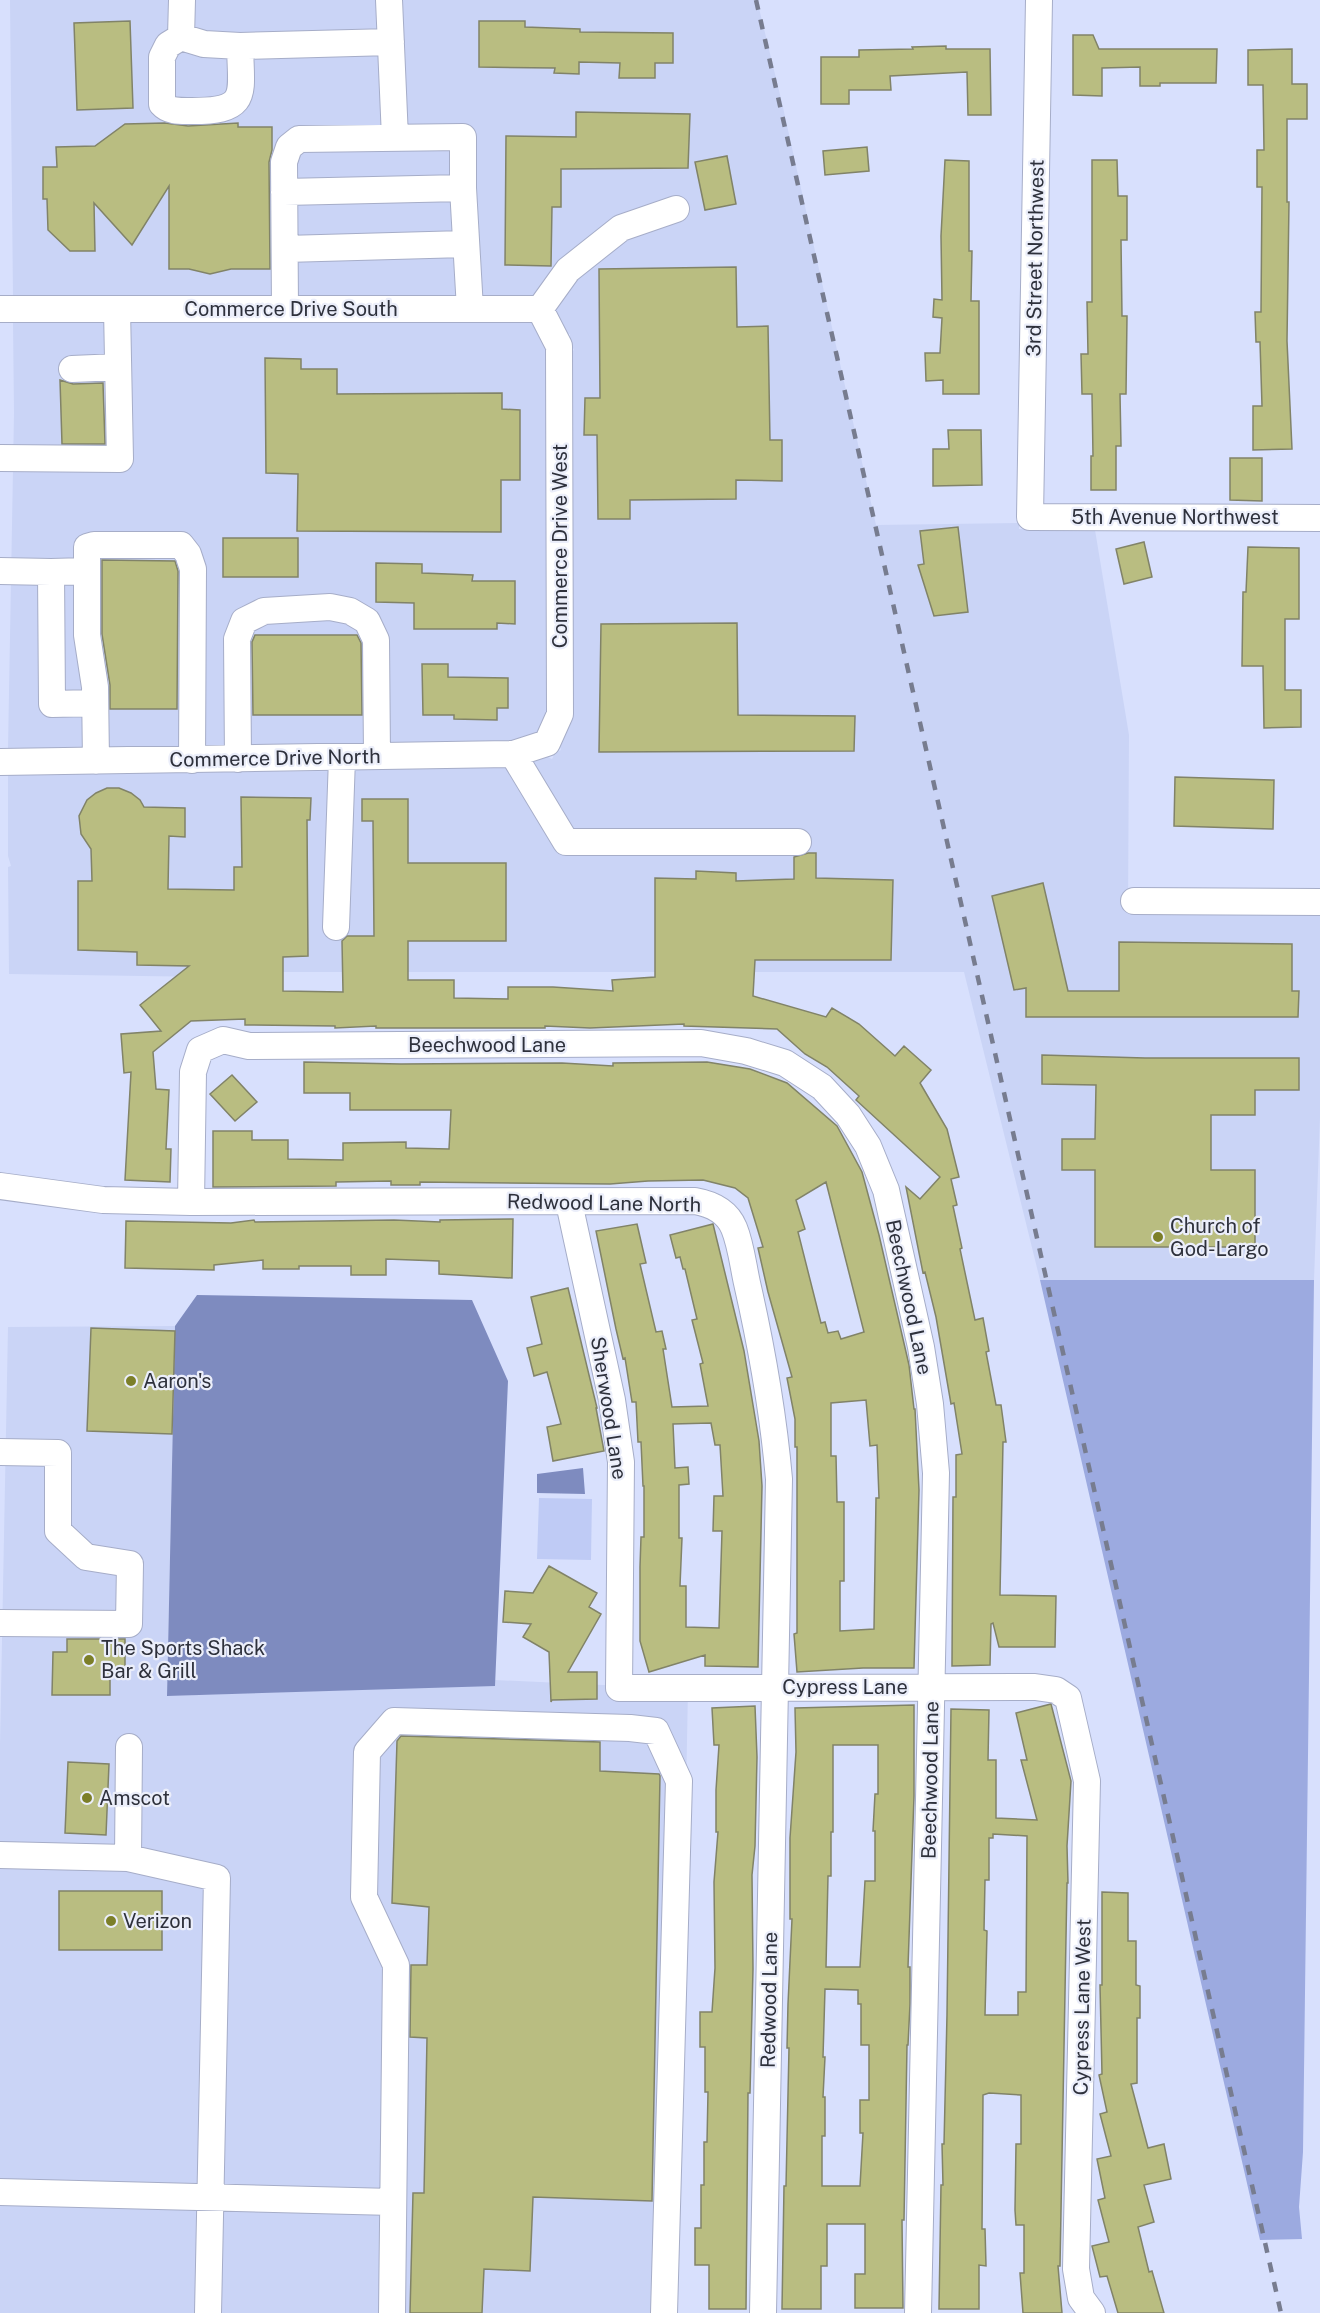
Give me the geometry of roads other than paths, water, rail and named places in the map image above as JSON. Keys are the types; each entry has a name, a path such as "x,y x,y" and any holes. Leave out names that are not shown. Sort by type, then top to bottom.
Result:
{"street":[{"path":"182,0 182,37"},
{"path":"389,0 395,138"},
{"name":"3rd Street Northwest","path":"1030,517 1039,0"},
{"path":"240,46 241,90 235,104 226,109 212,111 166,109 162,104 162,57 168,45 182,37 204,44 240,46 391,42"},
{"path":"285,308 284,162 289,147 299,139 463,137 465,244 470,309"},
{"path":"284,192 463,188"},
{"path":"540,309 568,270 621,228 676,209"},
{"path":"285,249 465,244"},
{"name":"Commerce Drive South","path":"0,309 540,309"},
{"path":"0,458 120,459 117,309"},
{"name":"Commerce Drive West","path":"540,309 559,346 560,714 547,743"},
{"path":"72,369 118,368"},
{"name":"5th Avenue Northwest","path":"1030,517 1320,518"},
{"path":"96,761 95,703 87,635 87,547 94,545 180,545 188,554 193,569 192,760"},
{"path":"0,571 87,571"},
{"path":"51,572 52,704 95,703"},
{"path":"238,759 237,639 244,621 264,611 330,607 350,611 367,621 376,640 377,756"},
{"name":"Commerce Drive North","path":"0,762 513,754 547,743"},
{"path":"513,754 566,842 798,842"},
{"path":"336,927 342,758"},
{"path":"1134,901 1320,902"},
{"name":"Beechwood Lane","path":"191,1202 193,1072 200,1050 223,1040 249,1046 701,1043 746,1051 785,1063 822,1088 848,1115 868,1146 886,1191 921,1347 930,1404 936,1473 918,2313"},
{"name":"Redwood Lane North","path":"0,1186 103,1200 569,1203 695,1201 709,1204 723,1212 734,1228 758,1329 772,1409 779,1479 775,1688"},
{"name":"Sherwood Lane","path":"569,1203 612,1400 621,1462 623,1500 620,1688"},
{"path":"0,1452 58,1453 58,1531 87,1557 130,1564 129,1624 0,1623"},
{"name":"Cypress Lane","path":"620,1688 1035,1687 1056,1690 1068,1698"},
{"name":"Redwood Lane","path":"763,2313 775,1688"},
{"name":"Cypress Lane West","path":"1068,1698 1087,1781 1076,2269 1081,2298 1092,2313"},
{"path":"392,2313 396,1965 364,1897 367,1752 394,1721 630,1728 656,1731 679,1781 664,2313"},
{"path":"128,1858 129,1747"},
{"path":"0,1855 128,1858 217,1878 208,2313"},
{"path":"0,2192 393,2202"}],"railway":[{"path":"756,0 1281,2313"}],"place":[{"name":"Church of God-Largo","path":"1158,1237"},
{"name":"Aaron's","path":"131,1381"},
{"name":"The Sports Shack Bar & Grill","path":"89,1660"},
{"name":"Amscot","path":"87,1798"},
{"name":"Verizon","path":"111,1921"}]}
